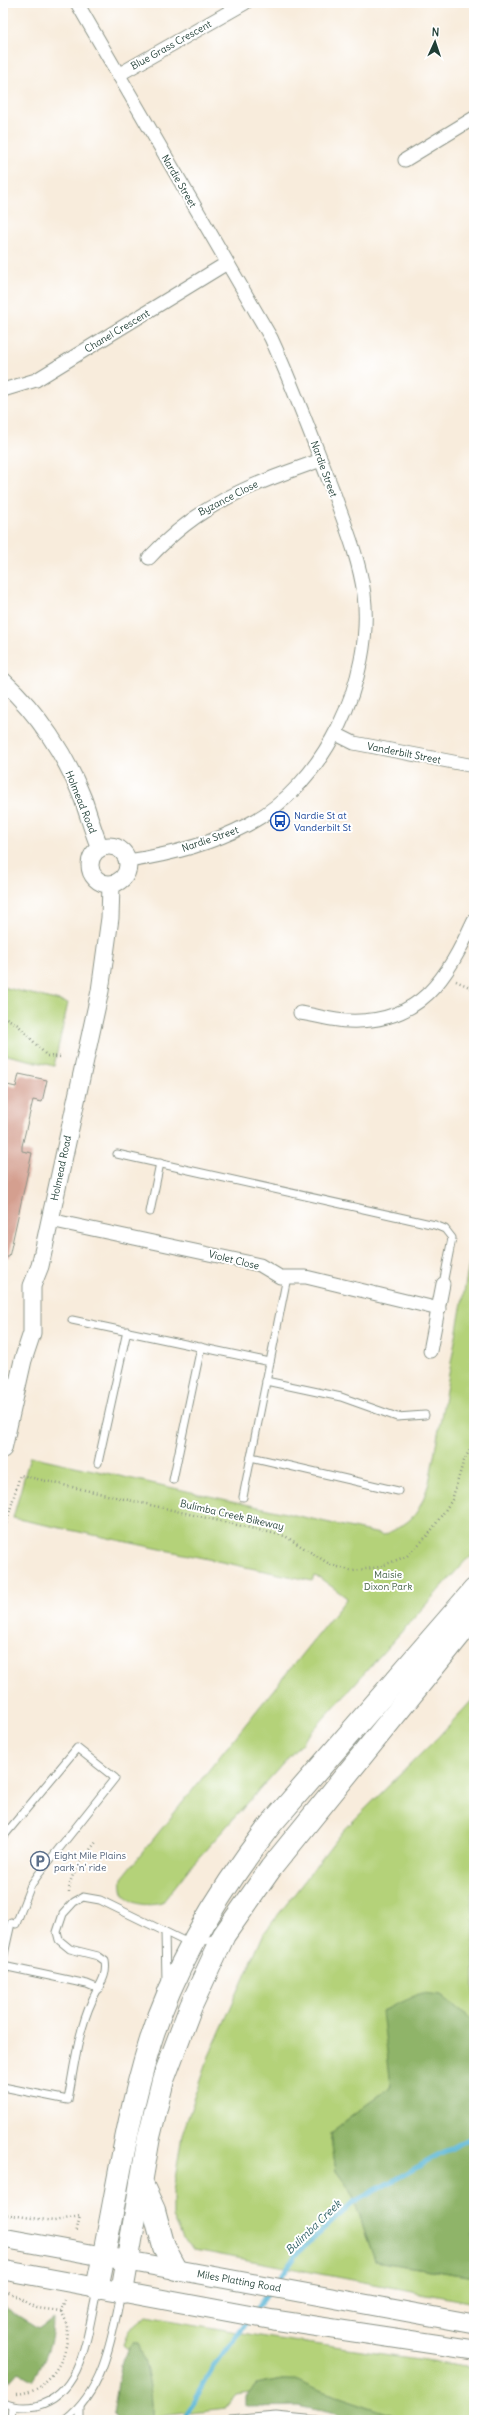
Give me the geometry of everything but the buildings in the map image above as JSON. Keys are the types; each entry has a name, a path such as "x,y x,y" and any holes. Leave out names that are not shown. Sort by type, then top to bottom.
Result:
{"highway":[{"path":"98,2288 142,2073 170,1990 193,1942 240,1864 271,1824 474,1590"},
{"path":"122,2292 126,2261 141,2182 164,2080 191,2006 224,1935 249,1896 474,1617"},
{"path":"141,2182 154,2210 164,2247 176,2269"}],"main road":[{"name":"Miles Platting Road","path":"3,2238 474,2324"},
{"path":"3,2270 274,2320 474,2350"}],"street":[{"name":"Nardie Street","path":"77,3 272,338 295,390 357,558 364,595 364,642 353,690 336,734 299,784 268,812 248,825 199,844 128,861"},
{"name":"Blue Grass Crescent","path":"118,75 245,3"},
{"path":"405,160 474,118"},
{"name":"Chanel Crescent","path":"3,390 36,380 227,263"},
{"name":"Byzance Close","path":"149,558 189,519 222,500 254,484 321,460"},
{"name":"Holmead Road","path":"3,681 29,708 57,747 77,786 100,848"},
{"name":"Vanderbilt Street","path":"336,734 354,743 474,766"},
{"path":"107,846 117,848 126,854 128,861 126,875 118,883 111,885 96,879 90,869 92,857 100,848 107,846"},
{"name":"Holmead Road","path":"3,1449 8,1399 32,1333 32,1286 40,1266 100,991 110,918 111,885"},
{"path":"300,1013 348,1021 376,1020 412,1008 433,990 455,961 474,920"},
{"name":"Violet Close","path":"50,1220 260,1265 280,1277 306,1277 439,1309"},
{"path":"430,1351 443,1284"}],"lane":[{"path":"116,1154 435,1225 445,1229 452,1238 443,1284"},
{"path":"150,1212 160,1164"},
{"path":"243,1497 287,1277"},
{"path":"72,1320 270,1362"},
{"path":"98,1463 127,1331"},
{"path":"173,1480 201,1347"},
{"path":"266,1381 341,1397 397,1417 425,1415"},
{"path":"251,1457 398,1491"},
{"path":"3,1837 77,1748 115,1778 38,1874 31,1885 13,1924 3,1959"},
{"path":"3,2087 68,2100 82,2029 92,2001 106,1976 105,1961 98,1956 70,1948 59,1940 57,1932 62,1914 74,1902 83,1897 100,1900 165,1932 193,1942 202,1942 224,1935"},
{"path":"165,1932 167,1951 165,1980 170,1990"},
{"path":"3,1966 87,1984 98,1989"},
{"path":"3,2402 12,2406 30,2407 42,2404 54,2399 68,2385 83,2350 98,2288"},
{"path":"66,2420 80,2407 96,2383 102,2368 122,2292"},
{"path":"11,2420 12,2406"},
{"path":"80,2407 80,2420"},
{"path":"233,2420 276,2416 317,2420"}],"path":[{"path":"444,975 474,990"},
{"path":"3,1016 18,1025 47,1056 61,1057"},
{"name":"Bulimba Creek Bikeway","path":"3,1535 20,1475 285,1536 331,1565 353,1571 379,1567 407,1556 429,1534 452,1500 463,1463 474,1441"},
{"path":"69,1895 69,1883 73,1875 96,1842"},
{"path":"3,2214 54,2221 76,2215 80,2216 78,2226"},
{"path":"3,2289 37,2308 61,2311"},
{"path":"61,2311 65,2303"},
{"path":"13,2394 27,2392 42,2386 56,2371 65,2347 68,2327 61,2311"}],"green space":[{"path":"3,987 68,1003 54,1066 3,1054"},
{"name":"Maisie Dixon Park","path":"474,1237 474,1555 466,1560 191,1866 162,1903 147,1905 133,1902 124,1893 122,1878 347,1598 320,1578 314,1576 312,1581 13,1518 30,1456 384,1535 403,1525 414,1515 422,1503 429,1483"},
{"path":"474,1698 474,1891 471,1894 474,1919 474,2022 441,1995 383,2010 391,2086 330,2133 336,2171 351,2191 375,2261 474,2277 474,2303 195,2250 183,2239 173,2217 173,2192 182,2135 209,2056 264,1933 344,1830 439,1736"},
{"path":"422,1993 441,1995 474,2022 474,2277 375,2261 351,2191 336,2171 330,2133 391,2086 382,2011"},
{"path":"3,2306 39,2329 53,2319 52,2336 48,2351 33,2380 19,2372 11,2381 3,2376"},
{"path":"146,2316 271,2338 474,2367 474,2420 400,2420 396,2416 322,2391 299,2381 282,2380 256,2385 249,2393 236,2395 225,2408 152,2417 150,2389 141,2352 137,2343 132,2343 128,2349 123,2345 128,2331"},
{"path":"132,2343 138,2343 149,2379 152,2398 152,2417 149,2420 120,2420 113,2413 122,2360"},
{"path":"282,2380 299,2380 322,2391 396,2416 400,2420 351,2420 335,2414 298,2406 246,2407 246,2397 256,2385"}],"waterway":[{"name":"Bulimba Creek","path":"276,2283 298,2253 354,2202 474,2136"},
{"name":"Bulimba Creek","path":"254,2312 270,2291"},
{"name":"Bulimba Creek","path":"184,2420 213,2367 248,2320"}],"place":[{"name":"Nardie St at Vanderbilt St","path":"280,821"},
{"name":"Eight Mile Plains park 'n' ride","path":"40,1861"}]}
